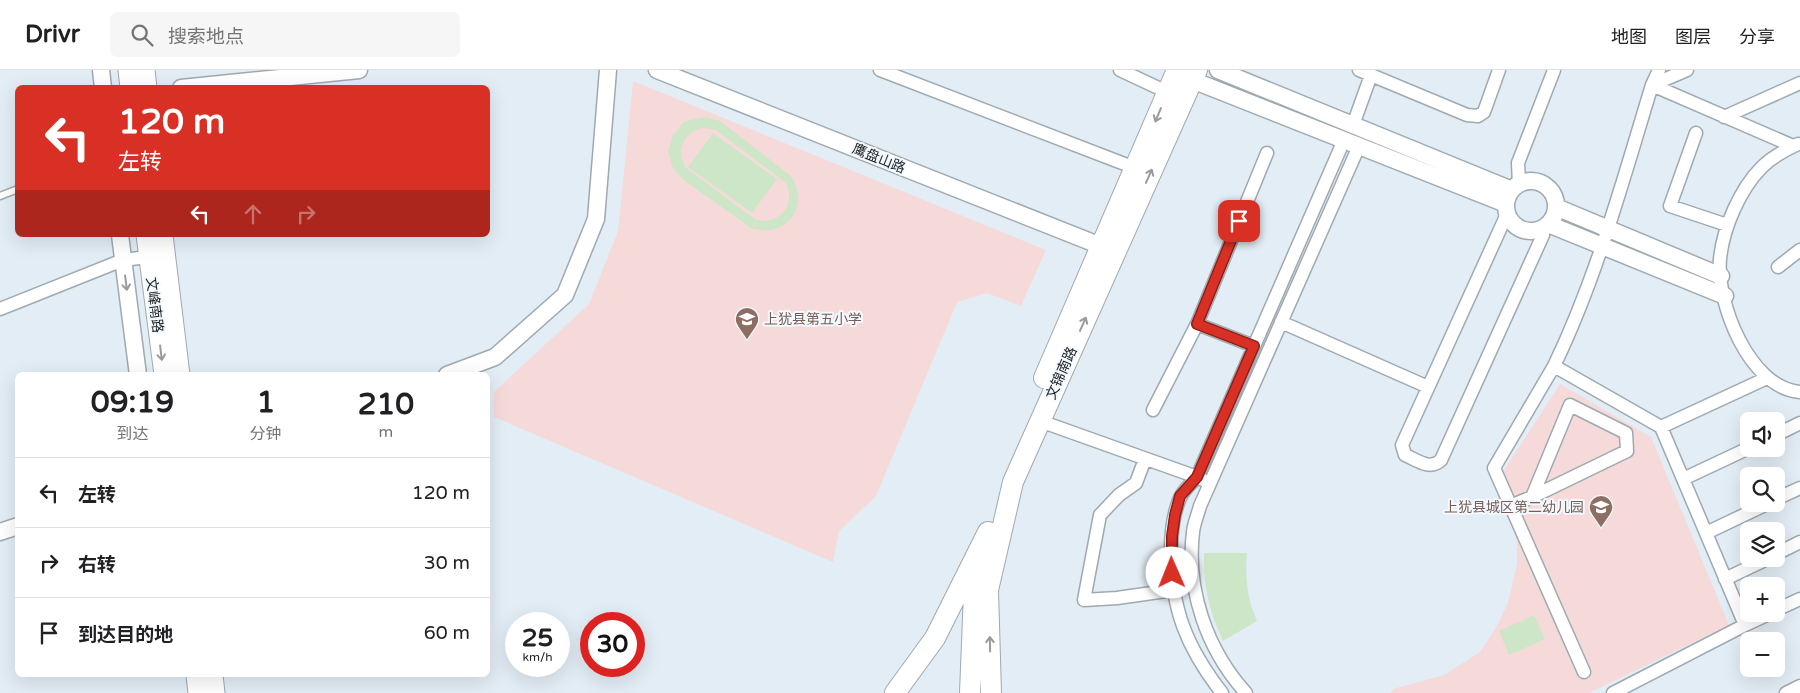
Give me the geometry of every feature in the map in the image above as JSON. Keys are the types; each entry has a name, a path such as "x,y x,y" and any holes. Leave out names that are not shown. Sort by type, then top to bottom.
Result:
{"main road":[{"path":"128,70 130,85"},
{"path":"146,70 147,85"},
{"name":"文锦南路","path":"970,693 974,592 1002,476 1167,92 1188,73"},
{"name":"文锦南路","path":"991,693 988,590 1013,482 1188,73"},
{"name":"文峰南路","path":"147,237 157,256 179,372"},
{"name":"文峰南路","path":"162,237 157,256 164,372"},
{"path":"895,693 935,638 988,532"},
{"path":"196,677 198,693"},
{"path":"214,677 215,693"}],"street":[{"path":"101,70 103,85"},
{"path":"211,85 359,70"},
{"path":"454,372 495,357 565,295 596,219 608,70"},
{"name":"鹰盘山路","path":"657,70 1101,246"},
{"path":"880,70 1135,168"},
{"path":"1120,70 1167,92"},
{"path":"1218,70 1356,126 1511,198"},
{"path":"1359,70 1467,115 1478,116 1484,112 1500,70"},
{"path":"1545,226 1543,236 1441,460 1436,465 1430,466 1405,455 1402,445 1511,198 1518,163 1554,70"},
{"path":"1584,672 1494,468 1554,366 1572,330 1608,229 1652,86 1659,70"},
{"path":"1652,86 1687,70"},
{"path":"1188,73 1351,143 1511,198"},
{"path":"1246,693 1230,674 1219,656 1202,618 1193,577 1193,531 1200,506 1281,322 1351,143 1371,76"},
{"path":"1724,117 1800,83"},
{"path":"1652,86 1724,117 1797,145"},
{"path":"1696,133 1670,206 1727,225"},
{"path":"1222,693 1201,664 1188,639 1174,594 1171,541 1175,515 1180,496 1197,477 1254,346 1351,143"},
{"path":"1797,145 1783,151 1763,166 1746,188 1727,225 1720,259 1721,276 1734,329 1746,354 1767,378 1777,384 1800,392"},
{"path":"1153,410 1197,324 1267,153"},
{"path":"1527,182 1542,184 1554,194 1556,207 1553,218 1545,226 1533,231 1524,230 1517,226 1511,198 1527,182"},
{"path":"1556,207 1721,276"},
{"path":"1545,226 1602,246 1725,296"},
{"path":"120,237 138,372"},
{"path":"1778,267 1800,250"},
{"path":"0,309 123,260 157,256"},
{"path":"1281,322 1428,387"},
{"path":"1197,324 1254,346"},
{"path":"1554,366 1661,427 1745,625"},
{"path":"1661,427 1767,378"},
{"path":"1510,506 1532,497 1627,451 1626,433 1570,405 1532,497"},
{"path":"1040,421 1210,483"},
{"path":"1785,431 1800,424"},
{"path":"1683,479 1740,452"},
{"path":"1145,459 1136,483 1119,495 1100,515 1084,600 1196,593"},
{"path":"1785,495 1800,488"},
{"path":"1706,533 1750,512"},
{"path":"0,532 15,527"},
{"path":"1171,541 1193,542"},
{"path":"1785,550 1800,542"},
{"path":"1725,580 1751,567"},
{"path":"1785,606 1800,599"},
{"path":"1613,693 1752,622"},
{"path":"1786,693 1800,686"}],"lane":[{"path":"0,196 15,190"}],"shaded area":[{"name":"上犹县第五小学","path":"633,81 1046,250 1021,306 987,293 957,302 876,496 839,531 833,562 494,417 494,392 589,304 618,231"},
{"name":"上犹县城区第二幼儿园","path":"1560,384 1651,437 1729,625 1589,693 1391,693 1393,689 1444,675 1480,652 1497,626 1508,603 1517,564 1517,541 1495,484"}],"green space":[{"path":"705,117 720,121 791,176 798,199 792,218 784,225 775,229 751,228 682,179 672,166 668,151 673,135 683,123","holes":["703,128 716,130 786,183 789,199 784,212 779,216 765,221 756,220 685,167 681,154 687,137 696,130"]},
{"path":"713,133 777,179 752,213 688,167"},
{"path":"1204,553 1247,553 1246,571 1248,588 1251,605 1257,621 1223,641 1208,598"},
{"path":"1534,615 1545,639 1509,655 1499,631"}],"place":[{"name":"上犹县第五小学","path":"747,340"},
{"name":"上犹县城区第二幼儿园","path":"1601,528"}],"route":[{"path":"1172,573 1172,536 1180,496 1197,477 1254,346 1197,324 1239,221"}]}
